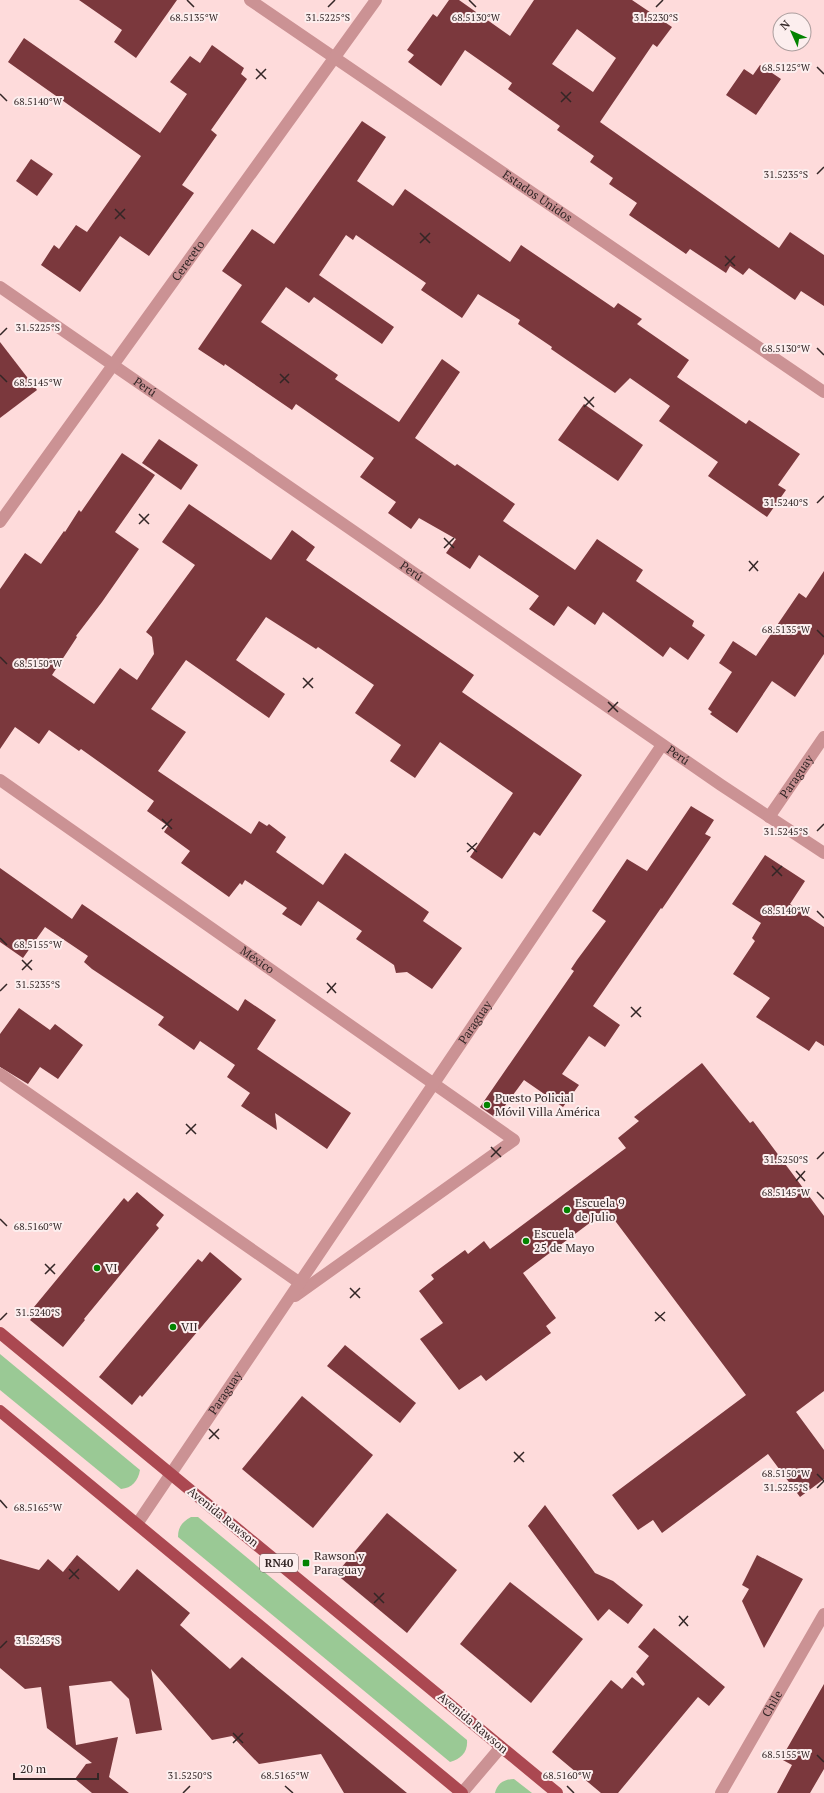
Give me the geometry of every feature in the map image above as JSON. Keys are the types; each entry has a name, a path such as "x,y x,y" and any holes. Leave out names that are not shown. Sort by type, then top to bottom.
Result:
{"main road":[{"name":"Avenida Rawson","path":"0,1333 557,1793"},
{"path":"0,1411 462,1793"}],"street":[{"name":"Estados Unidos","path":"250,0 824,392"},
{"name":"Cereceto","path":"0,522 376,0"},
{"name":"Perú","path":"0,287 112,366 662,745 824,853"},
{"name":"Paraguay","path":"769,817 824,737"},
{"name":"Paraguay","path":"137,1524 662,745"},
{"name":"México","path":"0,780 514,1140"},
{"path":"0,1074 300,1283"},
{"name":"Paraguay","path":"288,1301 514,1140"},
{"name":"Chile","path":"721,1793 824,1614"},
{"path":"462,1793 501,1747"}],"green space":[{"path":"0,1354 140,1470 134,1483 121,1489 0,1390"},
{"path":"191,1517 198,1517 467,1740 466,1748 463,1754 450,1762 178,1537 181,1525"},
{"path":"514,1779 532,1793 495,1793 502,1782"}],"building":[{"path":"79,0 177,0 136,58 114,42 122,30"},
{"path":"449,0 459,0 510,36 534,0 632,0 672,27 657,47 653,44 600,122 779,248 790,232 824,255 824,306 801,291 795,300 749,268 743,275 730,266 726,273 690,249 686,254 629,215 637,203 609,184 613,178 590,162 594,156 557,130 560,126 508,89 512,83 465,50 441,86 408,62 414,55 407,50 433,14 437,17","holes":["577,29 616,58 593,92 552,64"]},
{"path":"24,38 160,133 187,94 170,82 190,56 200,63 212,45 244,68 241,74 247,79 211,130 217,135 182,185 194,193 149,256 120,236 80,292 41,265 54,245 59,249 76,225 87,232 141,156 8,62"},
{"path":"760,65 781,79 756,115 726,95 744,69 753,75"},
{"path":"362,121 386,137 357,181 393,206 405,189 510,262 521,245 614,308 618,303 642,319 637,324 689,360 677,377 746,424 749,420 800,454 778,485 786,490 767,517 708,476 718,462 659,421 670,406 630,378 615,393 551,349 552,347 518,324 520,320 478,294 462,318 421,290 426,283 356,235 353,240 346,235 319,275 394,327 382,344 314,297 309,303 286,287 261,322 338,375 335,379 399,422 442,359 460,372 415,438 455,466 457,464 515,504 503,521 575,570 597,539 643,570 636,581 694,621 692,626 705,635 688,660 670,647 663,657 603,612 595,625 568,606 554,626 529,609 539,596 479,555 470,569 446,553 456,539 419,518 411,529 388,513 396,502 360,477 374,458 296,404 292,410 225,364 224,366 198,349 242,285 222,271 252,229 274,244"},
{"path":"31,159 53,174 37,196 16,181"},
{"path":"0,342 37,390 0,418"},
{"path":"584,404 643,445 618,481 558,440"},
{"path":"159,439 198,465 181,490 142,463"},
{"path":"122,453 155,475 115,532 139,549 76,636 77,637 52,675 94,704 120,668 137,680 154,654 152,637 146,632 195,565 162,542 189,504 271,560 292,530 315,547 306,560 474,675 462,692 582,775 540,836 534,832 502,879 470,857 513,793 440,742 415,778 390,761 401,745 355,713 374,685 318,647 316,649 266,617 236,660 285,694 269,718 186,660 151,709 186,732 158,771 251,834 259,821 267,826 269,824 286,837 276,852 323,885 345,853 429,912 423,921 462,948 432,989 407,972 396,973 394,965 356,939 362,931 318,901 301,926 282,914 287,908 245,880 242,885 240,883 229,897 181,863 190,851 164,832 168,826 147,811 154,801 81,749 79,751 49,730 39,744 15,727 0,749 0,589 25,553 41,564 64,531 65,532 79,510 81,512"},
{"path":"824,571 824,654 795,697 772,681 737,733 710,714 712,712 708,709 732,672 719,663 733,641 756,656 799,593 806,598"},
{"path":"691,806 714,820 705,834 711,837 593,1006 620,1025 605,1047 589,1036 562,1074 579,1085 563,1107 524,1080 496,1118 480,1107 574,971 571,969 577,960 606,921 592,911 627,859 647,871"},
{"path":"765,855 805,881 790,904 824,927 824,1046 816,1041 809,1051 756,1017 770,998 733,974 755,941 752,938 761,923 732,904"},
{"path":"0,868 72,919 82,904 238,1011 245,999 276,1020 257,1049 351,1113 327,1149 275,1113 277,1130 241,1106 250,1093 227,1077 235,1065 200,1041 194,1050 158,1025 164,1017 92,969 84,962 88,956 45,927 23,958 0,942"},
{"path":"19,1008 50,1030 55,1024 83,1045 58,1079 40,1067 28,1084 0,1067 0,1034"},
{"path":"702,1063 750,1123 753,1121 824,1216 824,1391 796,1412 824,1450 824,1479 800,1497 768,1454 662,1533 653,1520 638,1530 612,1495 746,1395 607,1210 523,1273 556,1318 546,1326 551,1333 486,1381 481,1375 459,1390 420,1339 443,1323 419,1291 434,1279 431,1275 465,1250 468,1254 484,1241 490,1249 626,1148 618,1138 639,1121 634,1117"},
{"name":"VI","path":"137,1192 164,1215 156,1225 159,1228 84,1319 85,1320 63,1347 30,1320 38,1310 34,1307 124,1198 128,1202"},
{"name":"VII","path":"210,1252 242,1279 142,1397 140,1395 132,1405 99,1377 198,1259 202,1262"},
{"path":"345,1345 416,1403 400,1423 327,1366"},
{"path":"302,1396 373,1455 313,1528 242,1469"},
{"path":"545,1505 595,1573 613,1581 643,1605 628,1624 609,1609 598,1621 528,1526"},
{"path":"387,1513 457,1570 407,1633 336,1574"},
{"path":"77,1555 119,1591 137,1569 190,1613 180,1625 230,1669 242,1657 407,1793 344,1793 321,1754 259,1764 232,1736 212,1740 151,1669 162,1730 136,1734 129,1699 111,1681 69,1686 76,1745 118,1737 109,1777 129,1793 92,1793 75,1779 86,1764 92,1763 47,1728 41,1687 25,1689 0,1668 0,1559 39,1570 48,1559 63,1572"},
{"path":"757,1555 803,1579 764,1648 742,1601 749,1589 742,1585"},
{"path":"510,1582 583,1639 531,1703 460,1644"},
{"path":"654,1628 725,1687 709,1706 698,1697 618,1793 601,1793 552,1752 611,1680 622,1689 632,1677 643,1686 645,1684 636,1672 649,1656 638,1647"},
{"path":"824,1684 824,1769 810,1793 777,1793 792,1765 781,1759"}],"place":[{"name":"Puesto Policial Móvil Villa América","path":"487,1105"},
{"name":"Escuela 9 de Julio","path":"567,1210"},
{"name":"Escuela 25 de Mayo","path":"526,1241"},
{"name":"VI","path":"97,1268"},
{"name":"VII","path":"173,1327"},
{"name":"Rawson y Paraguay","path":"306,1563"}]}
